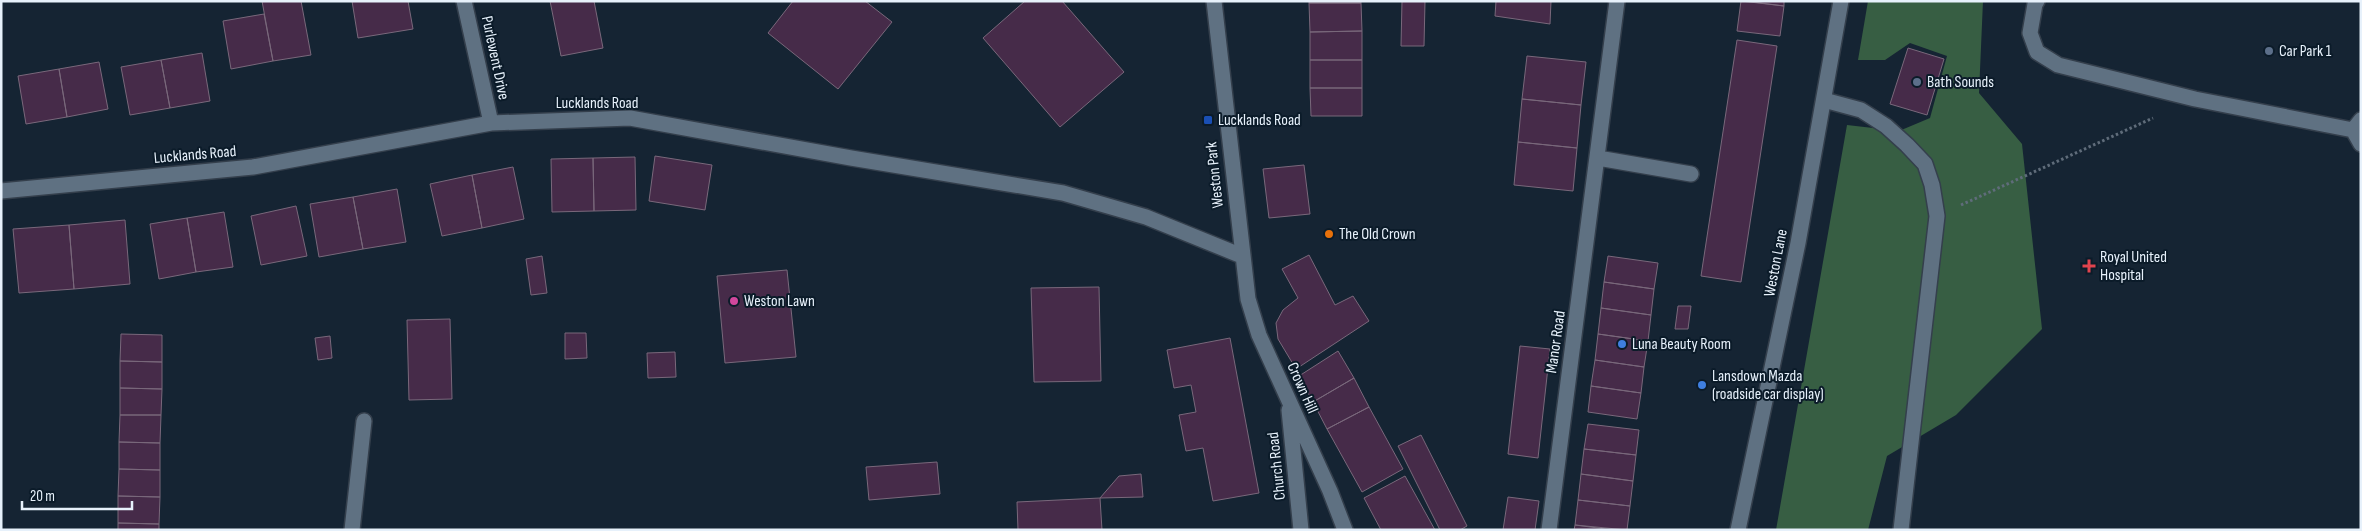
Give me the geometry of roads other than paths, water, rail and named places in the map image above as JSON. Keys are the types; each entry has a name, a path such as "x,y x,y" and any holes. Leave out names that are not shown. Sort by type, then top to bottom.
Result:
{"street":[{"name":"Purlewent Drive","path":"464,1 491,123"},
{"name":"Weston Park","path":"1214,1 1242,256"},
{"name":"Manor Road","path":"1549,530 1617,1"},
{"name":"Weston Lane","path":"1738,530 1798,243 1841,1"},
{"path":"2037,1 2030,33 2037,52 2058,65 2195,99 2357,125 2361,144"},
{"path":"1824,100 1861,110 1886,126 1908,145 1925,164 1932,185 1937,216 1901,530"},
{"name":"Lucklands Road","path":"1,191 253,167 491,123 630,118 851,158 1063,193 1146,217 1242,256"},
{"path":"1598,158 1691,174"},
{"name":"Crown Hill","path":"1242,256 1248,299 1259,335 1330,491 1345,530"},
{"name":"Church Road","path":"1287,399 1301,530"},
{"path":"352,530 364,422"}],"place":[{"name":"Car Park 1","path":"2269,51"},
{"name":"Bath Sounds","path":"1917,82"},
{"name":"Lucklands Road","path":"1208,120"},
{"name":"The Old Crown","path":"1329,234"},
{"name":"Royal United Hospital","path":"2089,266"},
{"name":"Weston Lawn","path":"734,301"},
{"name":"Luna Beauty Room","path":"1622,344"},
{"name":"Lansdown Mazda (roadside car display)","path":"1702,385"}]}
